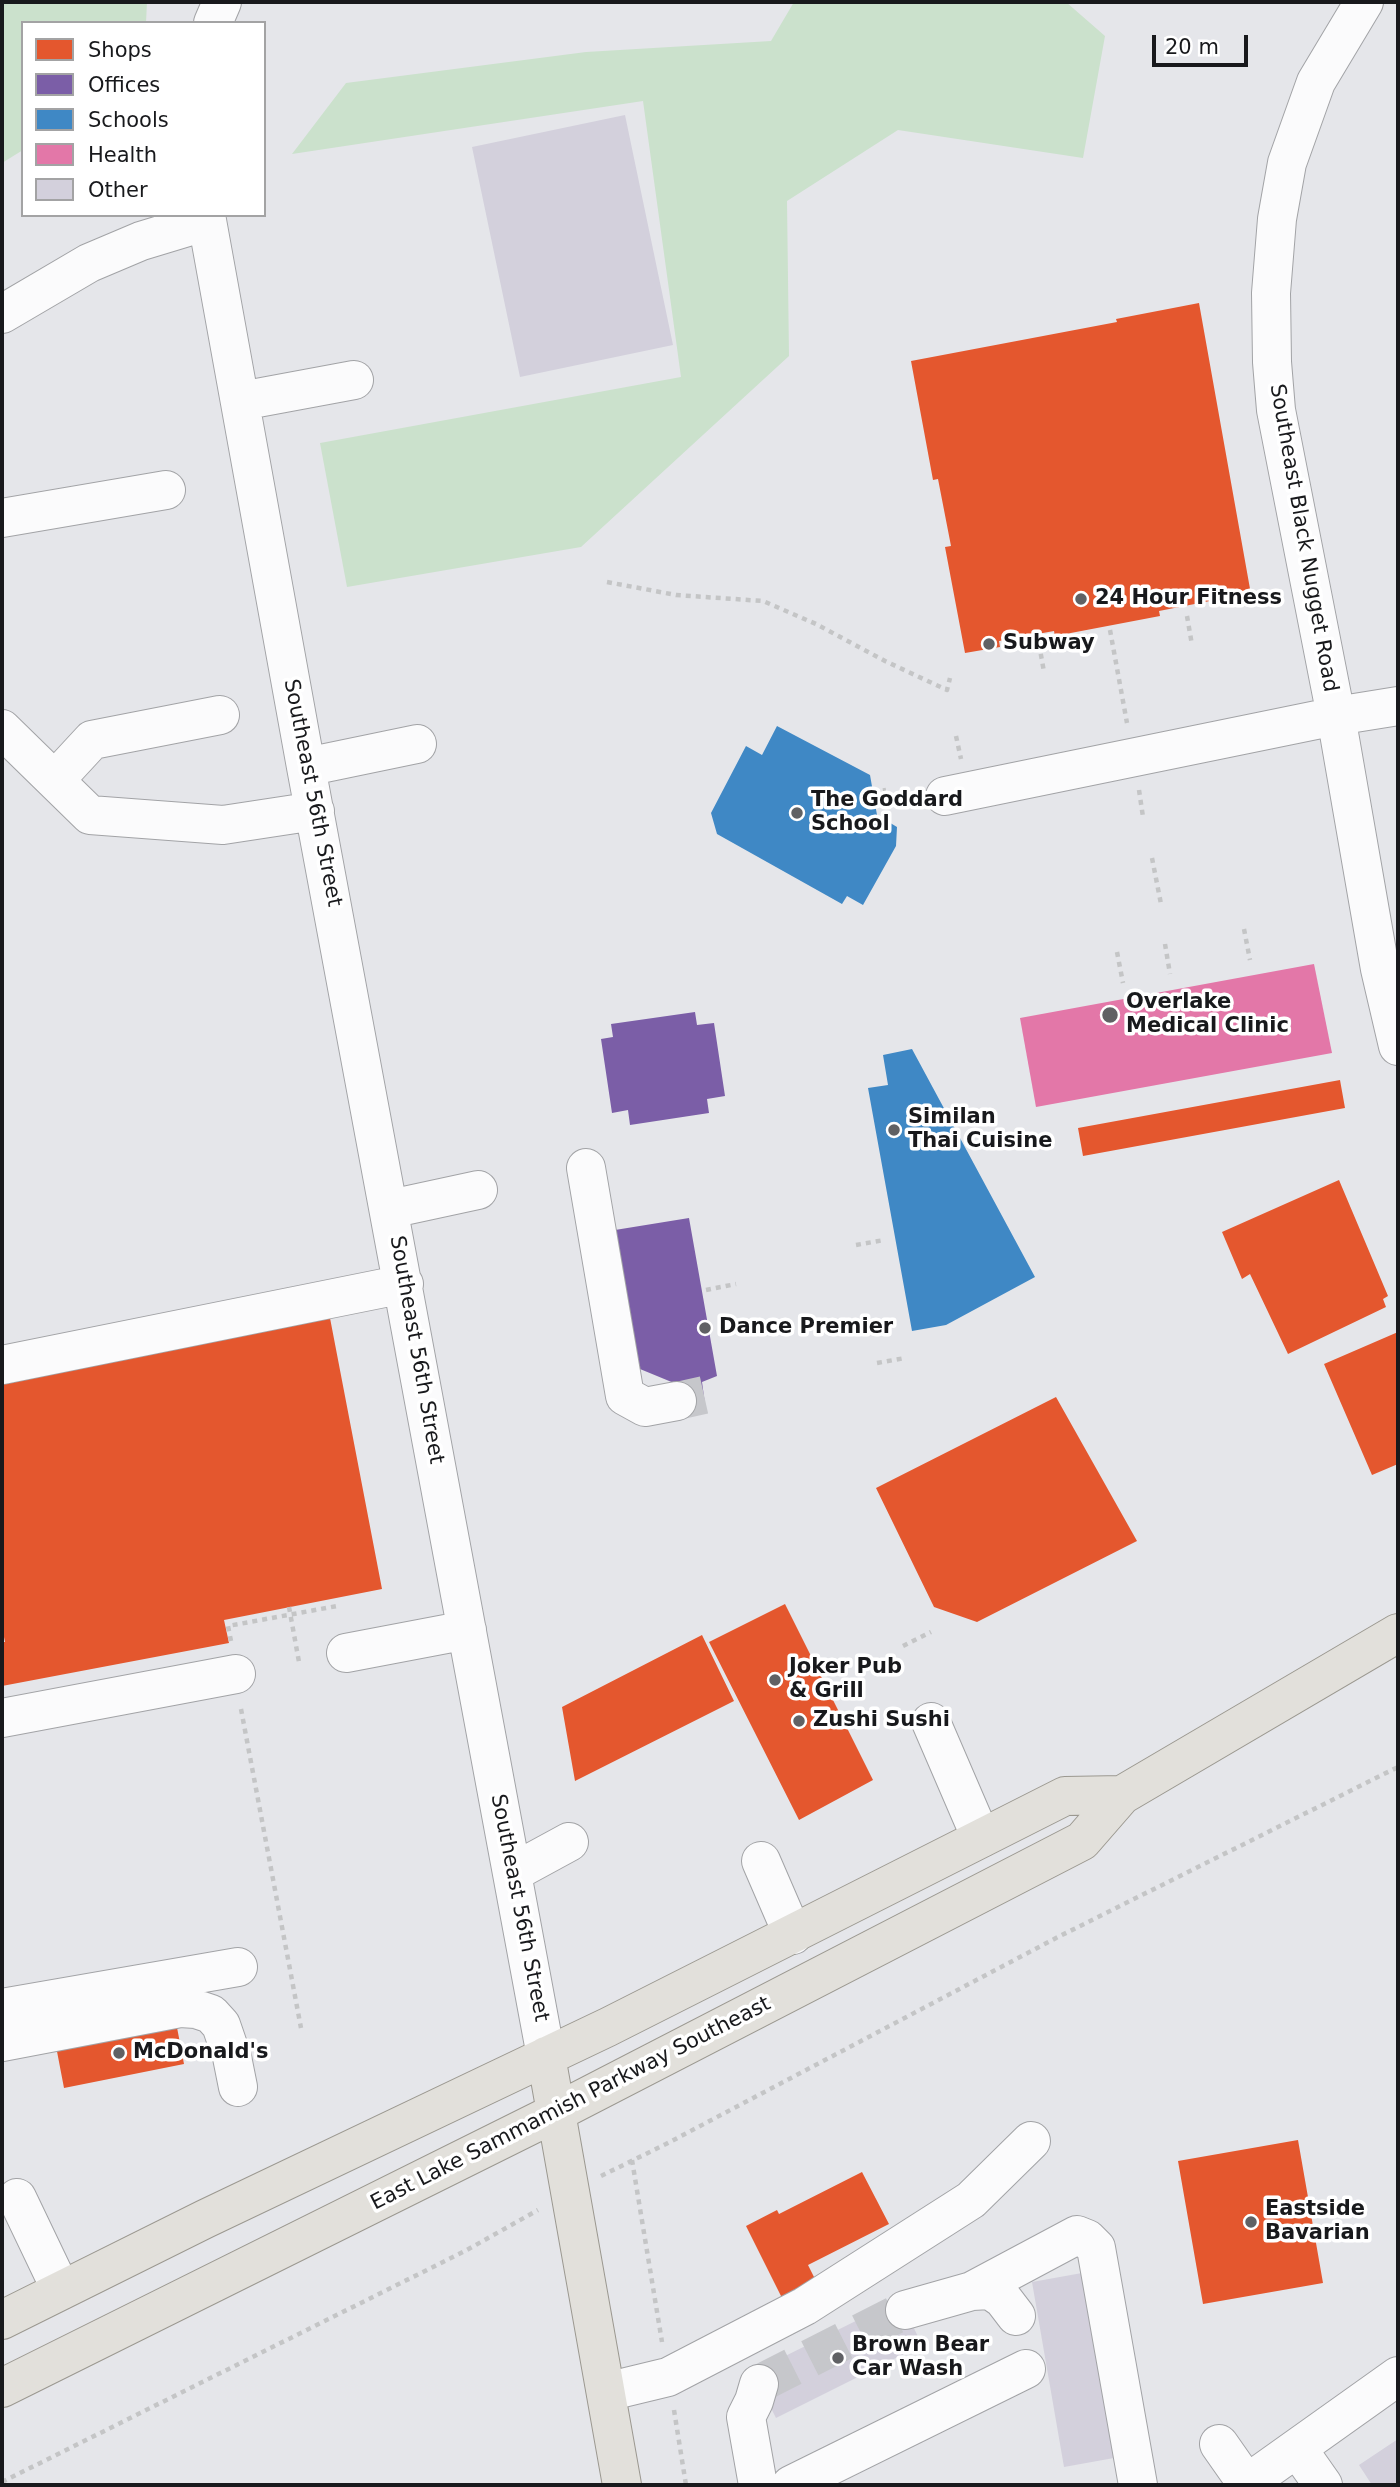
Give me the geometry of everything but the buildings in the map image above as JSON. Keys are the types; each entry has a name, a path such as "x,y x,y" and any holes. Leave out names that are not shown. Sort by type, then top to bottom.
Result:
{"main road":[{"name":"East Lake Sammamish Parkway Southeast","path":"2,2388 557,2112 1082,1841 1122,1795 1398,1633"},
{"name":"East Lake Sammamish Parkway Southeast","path":"2,2320 793,1935 1065,1796 1122,1795"},
{"name":"Southeast 56th Street","path":"547,2056 622,2485"},
{"path":"2,2348 55,2320 64,2312 65,2301 61,2290"}],"street":[{"path":"214,21 222,2"},
{"name":"Southeast Black Nugget Road","path":"1364,2 1316,82 1287,163 1277,219 1271,293 1272,362 1276,410 1336,716 1380,970 1398,1046"},
{"path":"2,314 89,263 207,218"},
{"name":"Southeast 56th Street","path":"207,218 306,767 547,2056"},
{"path":"241,401 354,380"},
{"path":"2,518 166,490"},
{"path":"945,796 1336,716 1398,706"},
{"path":"55,780 92,740 220,715"},
{"path":"2,729 90,815 223,825 315,811"},
{"path":"306,767 417,744"},
{"path":"586,1168 625,1396 645,1407 677,1401"},
{"path":"390,1209 478,1190"},
{"path":"2,1365 404,1284"},
{"path":"346,1653 467,1630"},
{"path":"2,1718 238,1688"},
{"path":"930,1722 981,1838"},
{"path":"512,1873 569,1842"},
{"path":"761,1861 793,1935"},
{"path":"2,2008 238,1967"},
{"path":"2,2042 180,2008 196,2009 211,2014 221,2025 232,2057 237,2087"},
{"path":"606,2392 668,2377 805,2306 971,2200 1031,2141"},
{"path":"17,2198 61,2290"},
{"path":"905,2310 972,2291 1077,2235 1087,2239 1096,2248 1138,2485"},
{"path":"972,2291 990,2290 1003,2299 1016,2316"},
{"path":"791,2485 845,2474 1026,2369"},
{"path":"1219,2444 1246,2484 1398,2376"},
{"path":"758,2384 746,2417 758,2485"},
{"path":"1297,2448 1323,2485"}],"path":[{"path":"607,582 676,595 763,601 816,624 947,690 950,678"},
{"path":"1187,616 1192,645"},
{"path":"1110,630 1129,733"},
{"path":"1039,644 1044,672"},
{"path":"956,736 961,759"},
{"path":"1137,782 1143,817"},
{"path":"873,792 886,790"},
{"path":"1152,858 1161,904"},
{"path":"1244,929 1250,960"},
{"path":"1165,944 1170,974"},
{"path":"1117,952 1123,983"},
{"path":"856,1245 884,1240"},
{"path":"706,1290 736,1284"},
{"path":"877,1363 905,1358"},
{"path":"290,1614 337,1605"},
{"path":"289,1607 299,1662"},
{"path":"903,1646 931,1632"},
{"path":"238,1688 301,2028"},
{"path":"624,2164 1056,1938 1398,1767"},
{"path":"632,2160 686,2485"},
{"path":"2,2482 465,2250 505,2227"}],"green space":[{"path":"2,2 147,2 146,21 21,21 21,151 2,163"},
{"path":"794,2 1066,2 1105,36 1083,158 898,130 787,201 789,356 581,547 347,587 320,443 681,377 643,101 292,154 346,83 586,52 771,41"}],"tunnel":[{"path":"677,1401 704,1395"},
{"path":"759,2384 905,2310"}],"place":[{"name":"24 Hour Fitness","path":"1081,599"},
{"name":"Subway","path":"989,644"},
{"name":"The Goddard School","path":"797,813"},
{"name":"Overlake Medical Clinic","path":"1110,1015"},
{"name":"Similan Thai Cuisine","path":"894,1130"},
{"name":"Dance Premier","path":"705,1328"},
{"name":"Joker Pub & Grill","path":"775,1680"},
{"name":"Zushi Sushi","path":"799,1721"},
{"name":"McDonald's","path":"119,2053"},
{"name":"Eastside Bavarian","path":"1251,2222"},
{"name":"Brown Bear Car Wash","path":"838,2358"}]}
